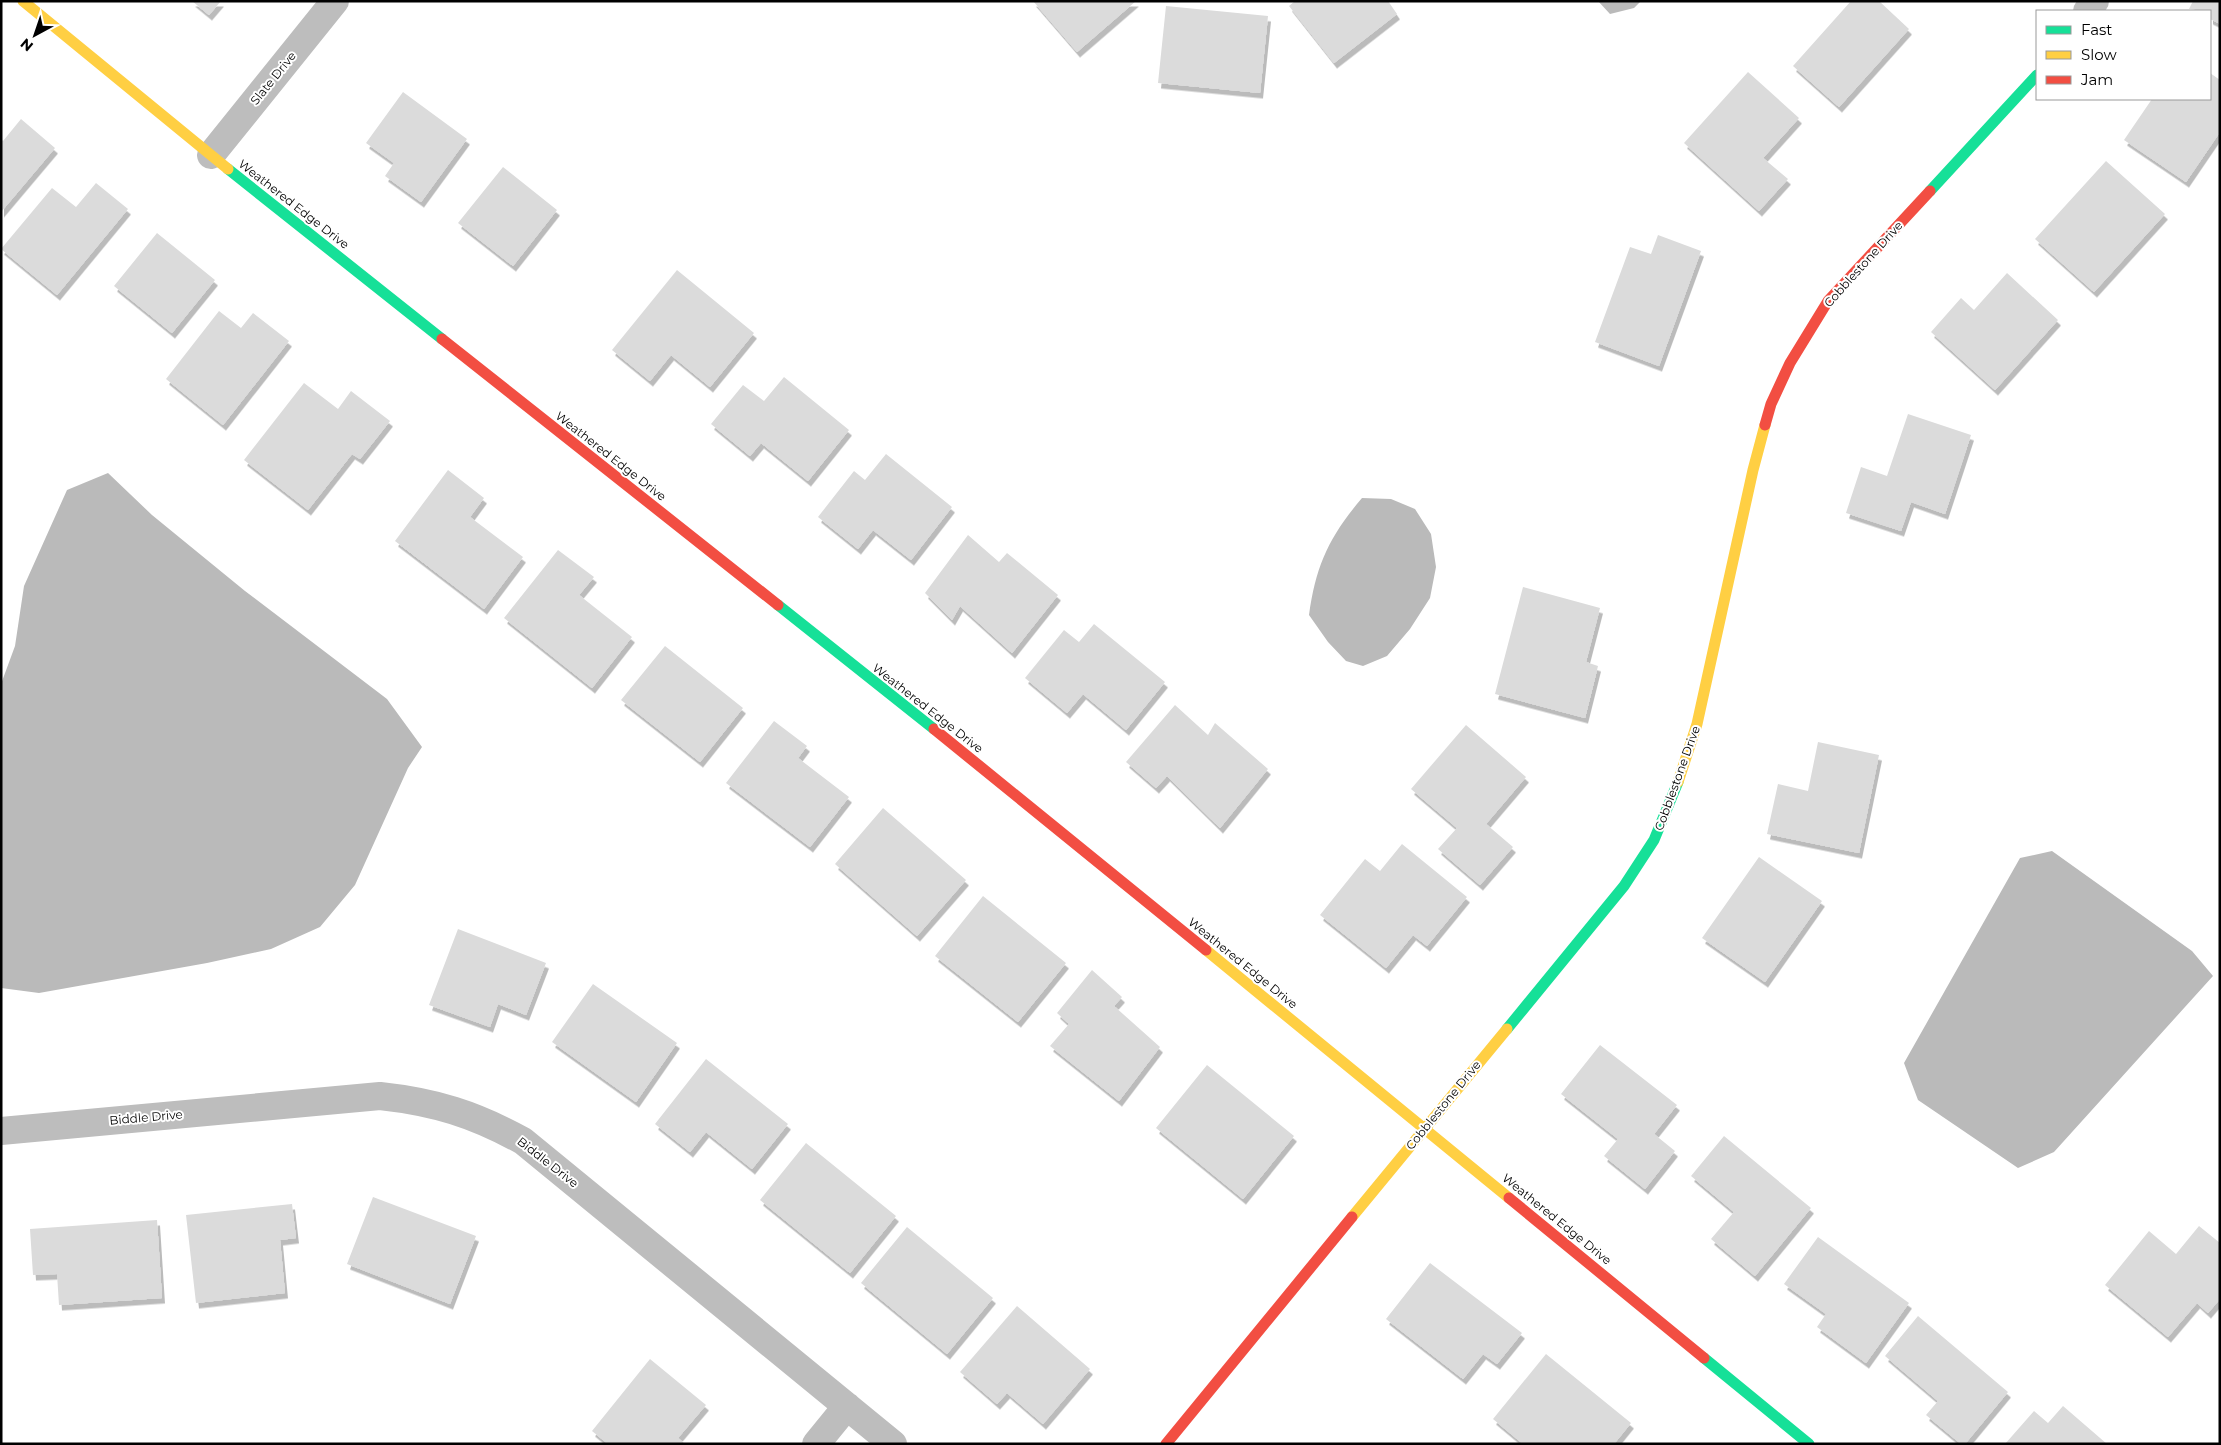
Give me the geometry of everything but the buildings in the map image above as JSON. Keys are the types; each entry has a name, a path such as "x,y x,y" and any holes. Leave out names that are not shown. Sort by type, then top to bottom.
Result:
{"street":[{"name":"Weathered Edge Drive","path":"23,1 211,156 979,765 1810,1444"},
{"name":"Slate Drive","path":"211,156 336,1"},
{"name":"Cobblestone Drive","path":"1166,1444 1624,886 1654,840 1676,788 1696,724 1753,470 1771,404 1790,363 1828,301 2036,76"},
{"name":"Biddle Drive","path":"1,1131 380,1096 418,1100 450,1108 491,1123 523,1140 893,1444"},
{"path":"816,1444 847,1406"}],"shaded area":[{"path":"1598,1 1641,1 1634,8 1610,14"},
{"path":"108,473 152,515 245,591 387,699 422,747 408,768 355,885 320,927 271,949 207,963 39,993 1,988 1,684 15,646 24,586 67,490"},
{"path":"1362,498 1391,499 1415,509 1431,534 1436,567 1430,598 1410,629 1387,656 1363,666 1346,661 1328,642 1309,615 1320,566 1326,552 1341,526"},
{"path":"2052,851 2192,951 2213,976 2054,1152 2018,1168 1918,1100 1904,1063 2020,858"}],"traffic: fast":[{"path":"1930,191 2036,76"},
{"path":"228,169 442,339"},
{"path":"778,605 934,729"},
{"path":"1507,1029 1624,886 1654,840 1678,782"},
{"path":"1704,1358 1809,1444"}],"traffic: slow":[{"path":"23,1 228,169"},
{"path":"1678,782 1697,724 1753,470 1765,425"},
{"path":"1206,950 1509,1198"},
{"path":"1352,1217 1507,1029"}],"traffic: jam":[{"path":"1765,425 1771,404 1790,363 1828,301 1930,191"},
{"path":"442,339 778,605"},
{"path":"934,729 1206,950"},
{"path":"1509,1198 1704,1358"},
{"path":"1166,1444 1352,1217"}]}
